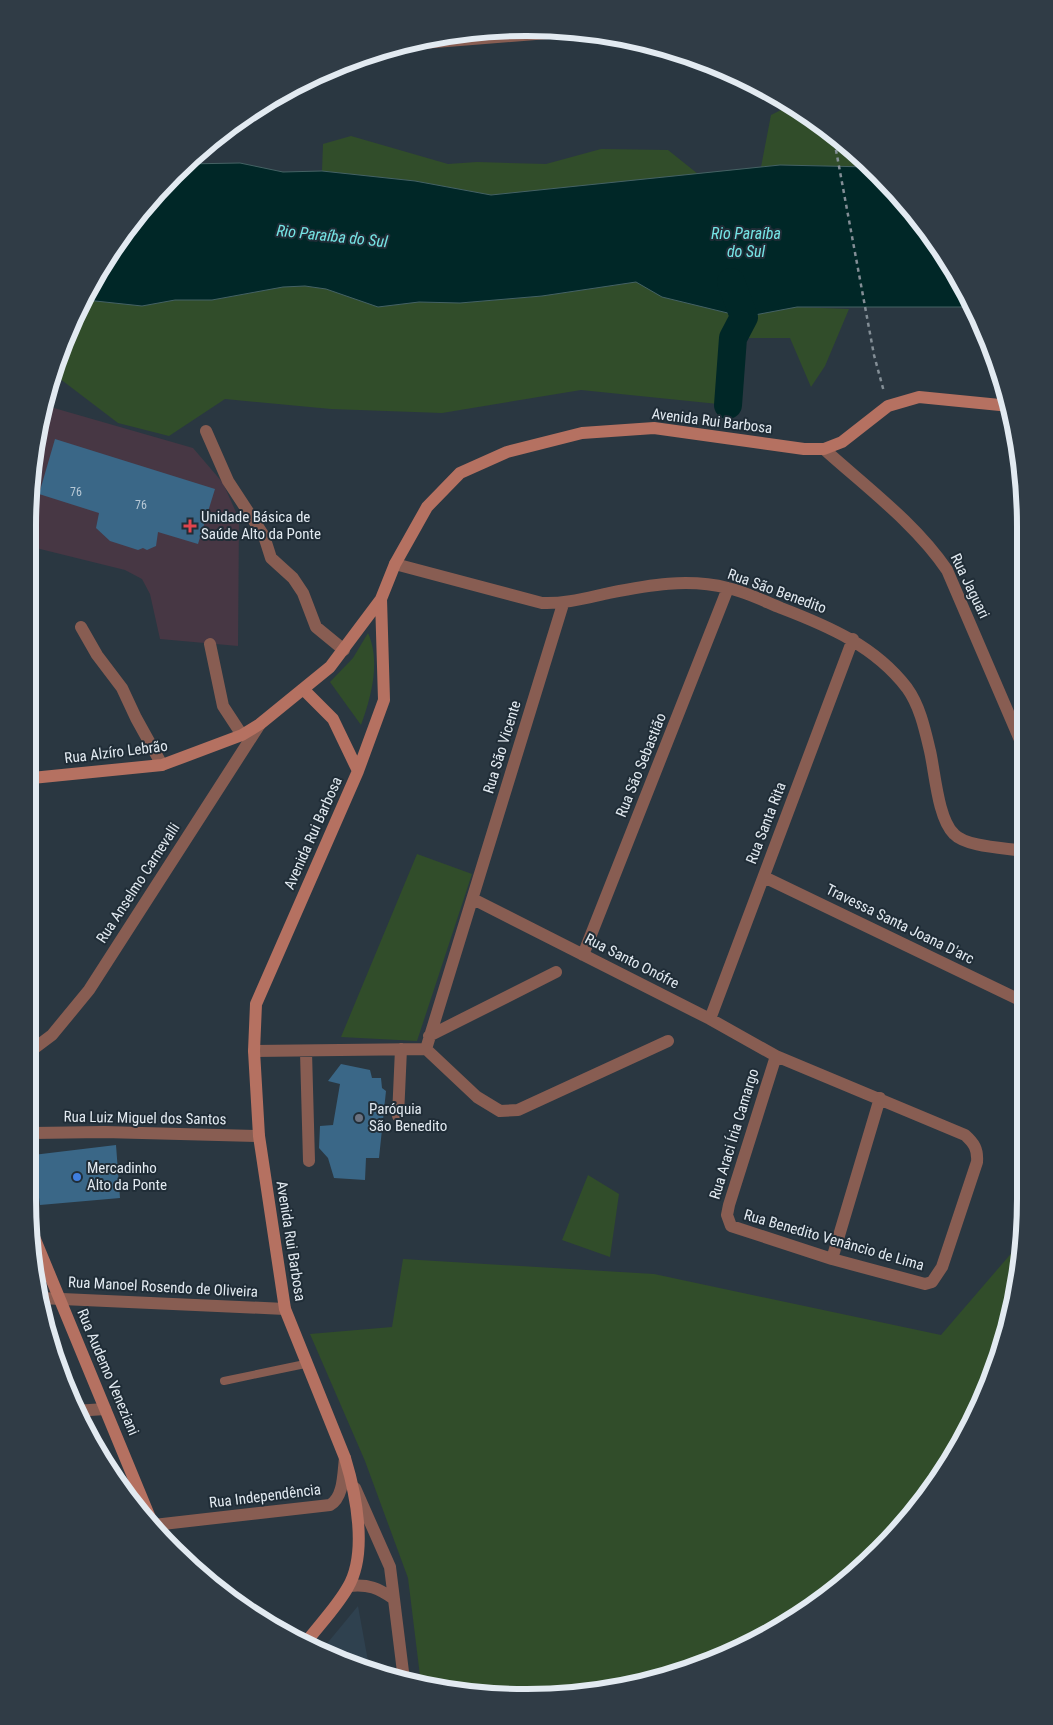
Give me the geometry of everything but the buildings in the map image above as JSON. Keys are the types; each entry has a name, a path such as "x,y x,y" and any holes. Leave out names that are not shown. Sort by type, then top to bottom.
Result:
{"main road":[{"path":"888,406 919,397 1001,405"},
{"name":"Avenida Rui Barbosa","path":"310,1638 349,1586 356,1560 359,1532 353,1484 345,1458 305,1364 285,1310 259,1136 254,1051 256,1004 358,772 384,700 381,599 395,564 427,507 460,473 507,452 582,433 654,428 804,449 824,449 842,442 888,406"},
{"name":"Rua Alzíro Lebrão","path":"36,778 162,765 242,735 260,724 304,690 330,667 381,599"},
{"path":"304,690 333,719 358,772"},
{"name":"Rua Audemo Veneziani","path":"39,1248 147,1508"}],"street":[{"path":"206,432 228,481 264,536 271,558 293,578 304,593 316,627 344,650"},
{"name":"Rua Jaguari","path":"824,449 935,551 948,570 1017,733"},
{"name":"Rua São Benedito","path":"395,564 542,603 563,604 626,590 681,581 728,588 824,625 853,639 879,660 907,688 922,720 944,818 954,834 967,842 1017,850"},
{"name":"Rua São Sebastião","path":"583,955 728,588"},
{"name":"Rua São Vicente","path":"428,1042 563,604"},
{"path":"81,627 97,655 122,688 162,765"},
{"name":"Rua Santa Rita","path":"710,1019 853,639"},
{"path":"210,644 223,706 242,735"},
{"name":"Rua Anselmo Carnevalli","path":"36,1047 52,1034 89,990 260,724"},
{"name":"Travessa Santa Joana D'arc","path":"764,877 1017,999"},
{"name":"Rua Santo Onófre","path":"473,899 710,1019 776,1056 965,1135 973,1142 978,1151 977,1162 942,1267 932,1282"},
{"path":"254,1051 306,1052 401,1049 428,1042 556,972"},
{"path":"428,1042 477,1097 500,1111 518,1110 668,1041"},
{"path":"398,1116 401,1049"},
{"path":"306,1052 309,1161"},
{"name":"Rua Araci Íria Camargo","path":"728,1222 729,1205 776,1056"},
{"path":"832,1259 880,1098"},
{"name":"Rua Luiz Miguel dos Santos","path":"36,1133 104,1132 259,1136"},
{"name":"Rua Benedito Venâncio de Lima","path":"728,1222 738,1230 832,1259 924,1284 932,1282"},
{"name":"Rua Manoel Rosendo de Oliveira","path":"47,1298 285,1310"},
{"path":"85,1410 106,1409"},
{"name":"Rua Independência","path":"160,1524 330,1505 336,1502 340,1494 345,1458"},
{"path":"353,1484 390,1567 403,1673"},
{"path":"349,1586 366,1584 378,1587 394,1599"}],"lane":[{"path":"224,1381 305,1364"}],"path":[{"path":"836,147 874,355 888,406"}],"shaded area":[{"path":"51,407 193,448 223,483 239,519 238,646 160,639 150,594 142,579 125,570 36,548 37,494 40,463"},
{"path":"358,1606 368,1663 326,1645"}],"green space":[{"path":"783,109 825,138 859,167 780,165 761,167 771,115"},
{"path":"351,136 448,164 477,162 546,164 601,149 668,150 698,174 491,195 415,181 322,171 323,144"},
{"path":"637,282 662,297 744,317 797,307 849,309 825,366 811,387 790,338 733,338 728,405 581,390 442,413 331,409 225,399 169,436 118,423 59,378 74,339 92,301 142,306 175,300 212,300 283,287 305,286 326,289 378,307 419,302 460,303 542,296"},
{"path":"368,633 372,644 374,667 371,691 361,725 330,682 353,658"},
{"path":"417,854 472,874 417,1041 341,1037"},
{"path":"588,1175 619,1194 610,1257 562,1240"},
{"path":"1014,1250 1007,1294 991,1356 966,1415 951,1444 934,1471 895,1522 850,1567 799,1606 772,1623 743,1638 684,1663 653,1672 590,1685 526,1689 463,1685 420,1677 408,1578 365,1461 310,1334 392,1327 403,1259 654,1274 941,1335"}],"water":[{"name":"Rio Paraíba do Sul","path":"240,163 283,172 322,171 415,181 491,195 780,165 859,167 895,203 915,228 951,281 964,307 797,307 744,317 662,297 636,282 542,296 460,303 419,302 378,307 326,289 305,286 283,287 212,300 175,300 142,306 92,301 119,254 138,228 158,203 197,164"}],"waterway":[{"path":"728,405 733,338 744,317 731,282"}],"place":[{"name":"Unidade Básica de Saúde Alto da Ponte","path":"190,526"},
{"name":"Paróquia São Benedito","path":"359,1118"},
{"name":"Mercadinho Alto da Ponte","path":"77,1177"}]}
